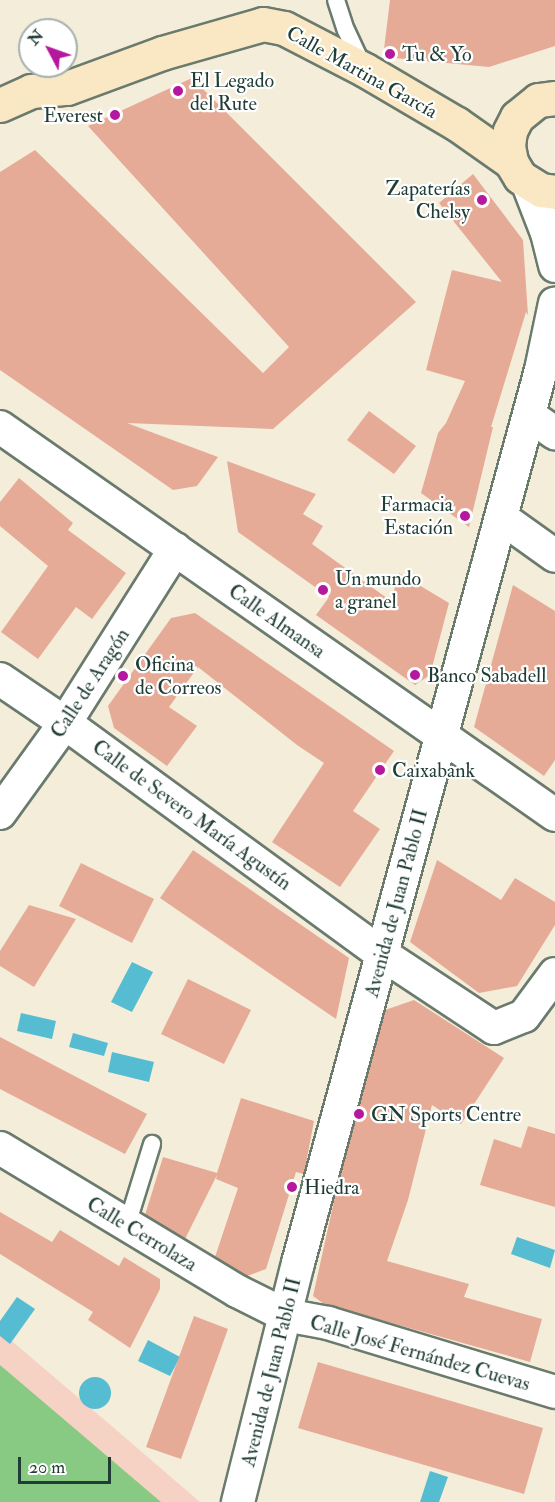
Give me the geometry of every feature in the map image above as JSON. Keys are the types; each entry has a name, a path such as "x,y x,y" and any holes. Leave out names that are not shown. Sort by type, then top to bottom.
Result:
{"street":[{"name":"Calle Martina García","path":"32,91 67,88 162,53 263,24 284,28 365,70 457,124 531,179"},
{"path":"0,81 32,91"},
{"path":"0,105 32,91"},
{"name":"Calle Martina García","path":"457,124 544,99"},
{"path":"544,99 517,117 510,131 508,146 531,179 555,266"},
{"name":"Avenida de Juan Pablo II","path":"238,1502 285,1315 551,337 555,303"},
{"path":"529,415 555,433"},
{"name":"Calle Almansa","path":"0,427 555,815"},
{"path":"501,519 555,556"},
{"name":"Calle de Aragón","path":"0,813 65,723 175,549"},
{"name":"Calle de Severo María Agustín","path":"0,679 65,723 382,954 494,1028 524,1016 554,979"},
{"name":"Calle Cerrolaza","path":"0,1148 237,1291 285,1315"},
{"name":"Calle José Fernández Cuevas","path":"285,1315 328,1323 555,1392"}],"lane":[{"path":"336,0 346,30 365,70"},
{"path":"127,1225 152,1144"}],"shaded area":[{"path":"0,1331 107,1422 200,1502 0,1502"}],"green space":[{"path":"0,1365 161,1502 0,1502"}],"water":[{"path":"132,962 153,972 132,1012 111,1002"},
{"path":"21,1013 56,1021 52,1039 17,1031"},
{"path":"73,1033 108,1043 104,1056 69,1047"},
{"path":"112,1052 154,1062 149,1082 108,1072"},
{"path":"517,1237 555,1250 550,1268 511,1254"},
{"path":"17,1297 35,1309 10,1344 0,1336 0,1321"},
{"path":"148,1340 180,1357 170,1376 138,1361"},
{"path":"95,1377 106,1382 111,1393 106,1404 95,1409 84,1404 79,1393 84,1382"},
{"path":"430,1471 448,1477 439,1502 420,1502"}],"building":[{"path":"390,0 555,0 555,46 489,67 383,57"},
{"path":"192,78 416,302 273,429 127,423 218,457 197,486 173,490 0,370 0,172 35,150 263,373 289,347 88,126"},
{"path":"473,174 523,240 528,315 526,312 491,427 493,427 469,527 421,493 438,433 446,423 465,381 426,370 452,270 502,282 439,203"},
{"path":"369,411 416,446 394,474 347,440"},
{"path":"227,461 316,494 303,514 323,526 312,544 391,601 399,573 449,603 430,675 415,685 316,615 329,597 238,532"},
{"path":"19,478 73,523 68,530 126,573 92,619 76,607 38,659 1,632 48,566 0,526 0,502"},
{"path":"513,585 555,611 555,760 544,776 474,727"},
{"path":"195,613 394,751 353,811 380,829 340,887 272,842 324,763 297,745 198,667 169,707 197,726 167,766 114,728 108,706 171,618"},
{"path":"193,850 349,958 336,1019 160,898"},
{"path":"437,860 501,900 515,878 555,902 555,925 517,986 479,993 410,942"},
{"path":"81,863 154,899 132,943 59,906"},
{"path":"29,905 76,919 34,987 0,966 0,951"},
{"path":"188,979 251,1010 224,1064 161,1034"},
{"path":"414,1000 504,1058 461,1124 432,1105 408,1200 387,1261 469,1284 464,1297 542,1319 530,1362 324,1304 313,1296 338,1183 385,1010"},
{"path":"0,1037 147,1114 125,1154 0,1089"},
{"path":"241,1098 314,1121 304,1174 296,1172 266,1269 247,1276 215,1257 238,1188 216,1179 217,1175 185,1239 145,1215 163,1157 217,1173"},
{"path":"528,1126 555,1134 555,1207 480,1185 494,1139 521,1148"},
{"path":"0,1212 52,1242 60,1230 119,1266 124,1257 160,1279 160,1289 130,1348 88,1320 93,1312 0,1254"},
{"path":"194,1316 228,1329 181,1459 146,1447"},
{"path":"318,1362 543,1428 524,1494 298,1428"}],"place":[{"name":"Tu & Yo","path":"390,54"},
{"name":"El Legado del Rute","path":"178,91"},
{"name":"Everest","path":"115,115"},
{"name":"Zapaterías Chelsy","path":"482,200"},
{"name":"Farmacia Estación","path":"465,516"},
{"name":"Un mundo a granel","path":"323,590"},
{"name":"Banco Sabadell","path":"415,675"},
{"name":"Oficina de Correos","path":"123,676"},
{"name":"Caixabank","path":"380,770"},
{"name":"GN Sports Centre","path":"359,1114"},
{"name":"Hiedra","path":"292,1187"}]}
